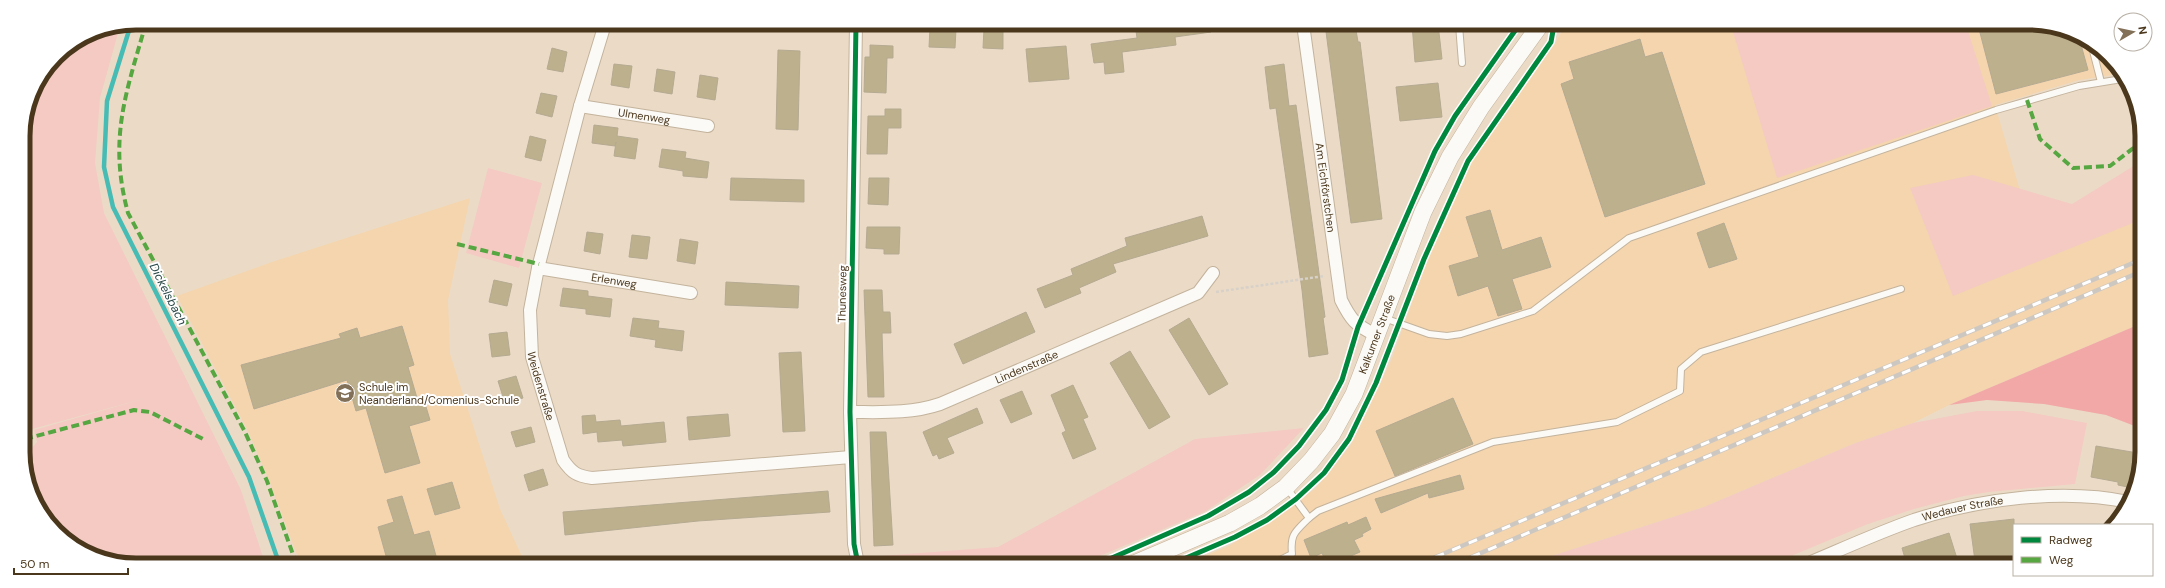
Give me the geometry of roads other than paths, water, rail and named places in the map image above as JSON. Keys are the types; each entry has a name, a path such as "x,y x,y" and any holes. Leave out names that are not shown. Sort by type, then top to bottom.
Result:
{"main road":[{"name":"Kalkumer Straße","path":"1148,558 1230,523 1260,506 1286,487 1311,461 1332,434 1354,394 1423,212 1450,157 1481,107 1536,30"}],"street":[{"name":"Weidenstraße","path":"603,30 580,106 538,268 530,310 532,357 563,460 571,472 580,477 592,478 851,457"},
{"name":"Thunesweg","path":"856,30 850,412 854,544 857,558"},
{"name":"Am Eichförstchen","path":"1304,30 1341,300 1351,319 1358,327 1376,335"},
{"name":"Ulmenweg","path":"580,106 708,126"},
{"name":"Erlenweg","path":"538,268 691,293"},
{"name":"Lindenstraße","path":"850,412 903,412 921,410 940,404 1198,293 1213,274"},
{"name":"Wedauer Straße","path":"1819,558 1914,520 1977,504 2037,497 2094,496 2123,501"}],"lane":[{"path":"1459,30 1462,63"},
{"path":"2093,51 2101,82"},
{"path":"1383,317 1429,334 1447,336 1468,332 1533,311 1629,238 1996,110 2079,86 2119,80"},
{"path":"1284,558 1292,554 1290,540 1295,532 1318,511 1493,442 1617,422 1680,391 1680,369 1701,352 1901,289"},
{"path":"1286,487 1309,518"}],"waterway":[{"name":"Dickelsbach","path":"129,31 107,101 104,167 113,207 249,477 277,558"}],"railway":[{"path":"1433,558 2135,262"},
{"path":"1469,558 2135,274"}],"place":[{"name":"Schule im Neanderland/Comenius-Schule","path":"345,393"}]}
